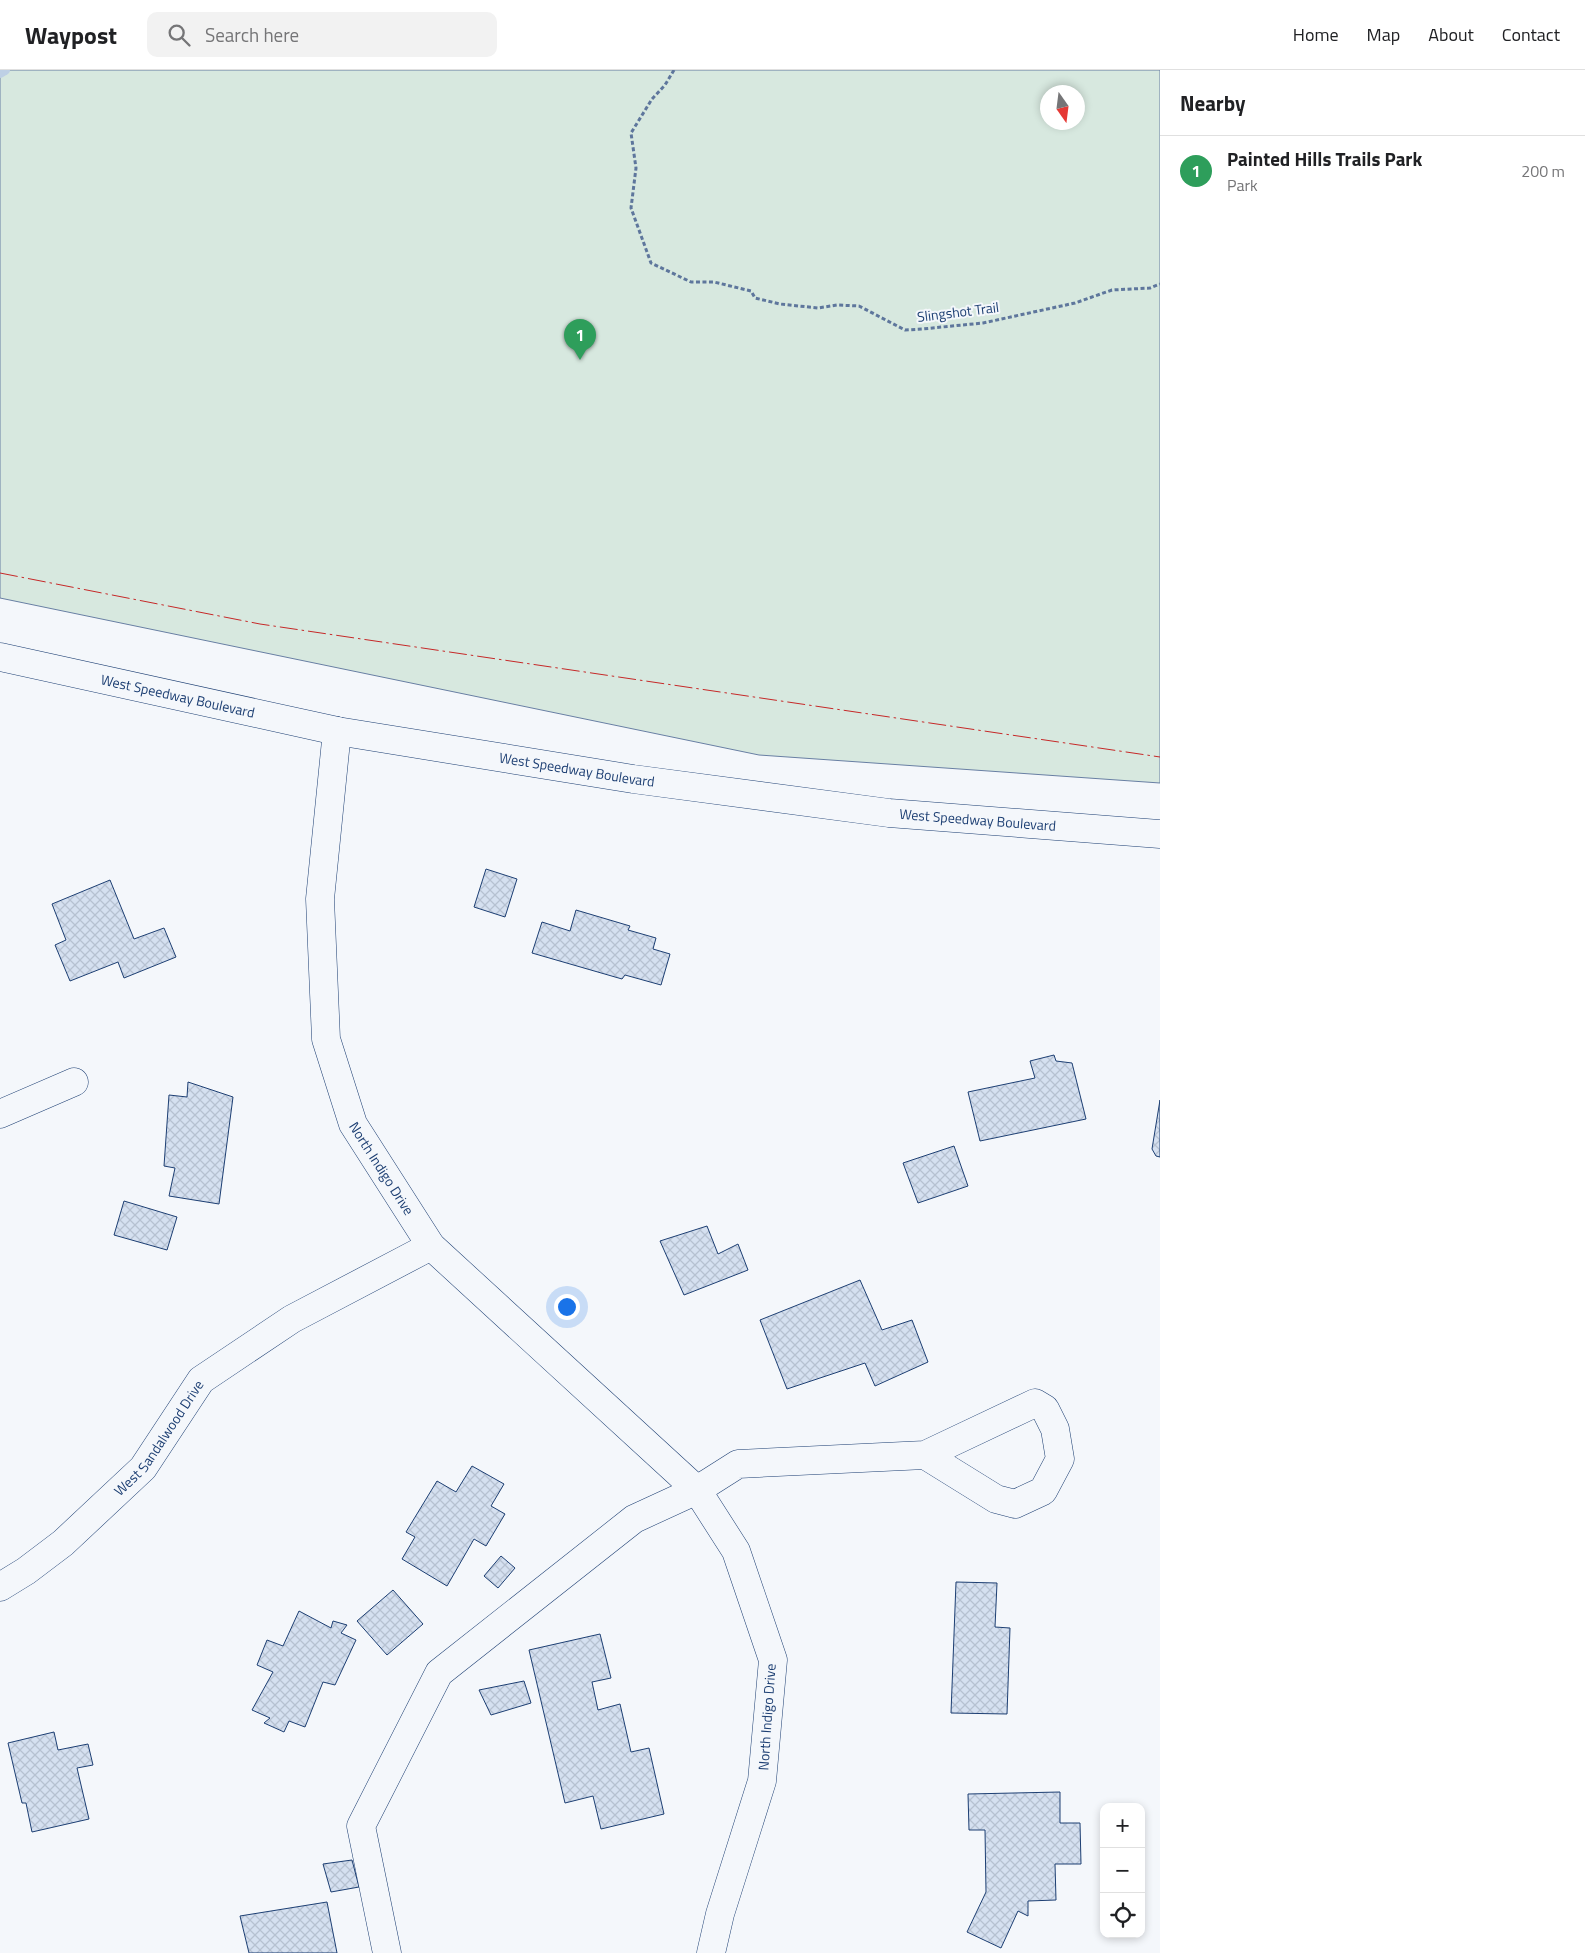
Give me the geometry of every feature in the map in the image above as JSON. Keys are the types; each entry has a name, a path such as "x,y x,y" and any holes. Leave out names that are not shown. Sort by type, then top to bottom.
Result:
{"street":[{"name":"West Speedway Boulevard","path":"0,657 337,731 633,779 889,814 1160,834"},
{"name":"North Indigo Drive","path":"337,731 320,899 326,1039 353,1124 431,1246 697,1490 736,1551 773,1660 762,1781 720,1914 711,1953"},
{"path":"0,1114 74,1082"},
{"name":"West Sandalwood Drive","path":"0,1587 26,1571 63,1543 143,1468 201,1380 292,1319 431,1246"},
{"path":"387,1953 361,1826 439,1673 634,1519 697,1490 738,1464 925,1454 1036,1403 1045,1409 1055,1429 1060,1459 1043,1491 1016,1504 996,1499 925,1454"}],"path":[{"name":"Slingshot Trail","path":"674,70 665,85 652,99 631,133 636,168 631,208 651,263 670,274 691,282 714,282 751,291 755,298 780,304 818,308 837,304 859,306 904,330 983,323 1075,302 1112,290 1150,288 1160,284"}],"shaded area":[{"path":"0,70 1160,70 1160,783 759,755 0,598"}],"building":[{"path":"486,869 517,879 505,917 474,907"},
{"path":"110,880 134,939 164,928 176,957 124,978 118,962 70,981 55,945 66,940 52,904"},
{"path":"576,910 630,926 628,930 656,938 653,949 670,954 661,985 625,975 622,979 532,953 542,922 570,931"},
{"path":"1054,1055 1056,1061 1072,1063 1086,1119 980,1141 968,1092 1035,1078 1030,1061"},
{"path":"188,1082 233,1097 219,1204 169,1196 175,1168 164,1166 169,1095 187,1097"},
{"path":"1160,1100 1160,1157 1156,1156 1152,1149"},
{"path":"954,1146 968,1186 918,1203 903,1163"},
{"path":"124,1201 177,1217 167,1250 114,1235"},
{"path":"707,1226 718,1254 738,1244 748,1270 684,1295 660,1241"},
{"path":"860,1280 882,1330 912,1320 928,1362 875,1386 865,1363 787,1389 760,1320"},
{"path":"472,1466 504,1484 491,1506 505,1514 486,1546 474,1539 447,1586 402,1559 415,1537 406,1532 437,1481 456,1492"},
{"path":"501,1556 515,1568 498,1588 484,1576"},
{"path":"956,1582 997,1583 995,1627 1010,1628 1007,1714 951,1713"},
{"path":"393,1590 423,1624 387,1655 357,1621"},
{"path":"299,1611 331,1628 333,1621 347,1625 341,1633 356,1640 335,1685 323,1682 305,1727 289,1721 284,1732 264,1723 270,1718 252,1710 273,1672 257,1665 267,1640 283,1646"},
{"path":"600,1634 611,1678 592,1682 598,1710 620,1704 631,1752 649,1748 664,1814 601,1829 593,1796 565,1803 529,1650"},
{"path":"524,1681 531,1703 491,1715 479,1690"},
{"path":"54,1732 58,1750 88,1744 93,1765 77,1768 89,1819 32,1832 26,1803 22,1803 8,1743"},
{"path":"1060,1792 1060,1823 1080,1823 1081,1864 1055,1864 1056,1900 1028,1901 1028,1916 1018,1911 1001,1948 967,1932 986,1892 985,1830 969,1830 968,1794"},
{"path":"352,1860 359,1887 331,1892 323,1864"},
{"path":"327,1902 337,1953 249,1953 240,1916"}],"waterway":[{"path":"0,73 5,70"}],"power":[{"path":"0,573 260,624 1160,757"}],"place":[{"name":"Painted Hills Trails Park","path":"580,360"}]}
